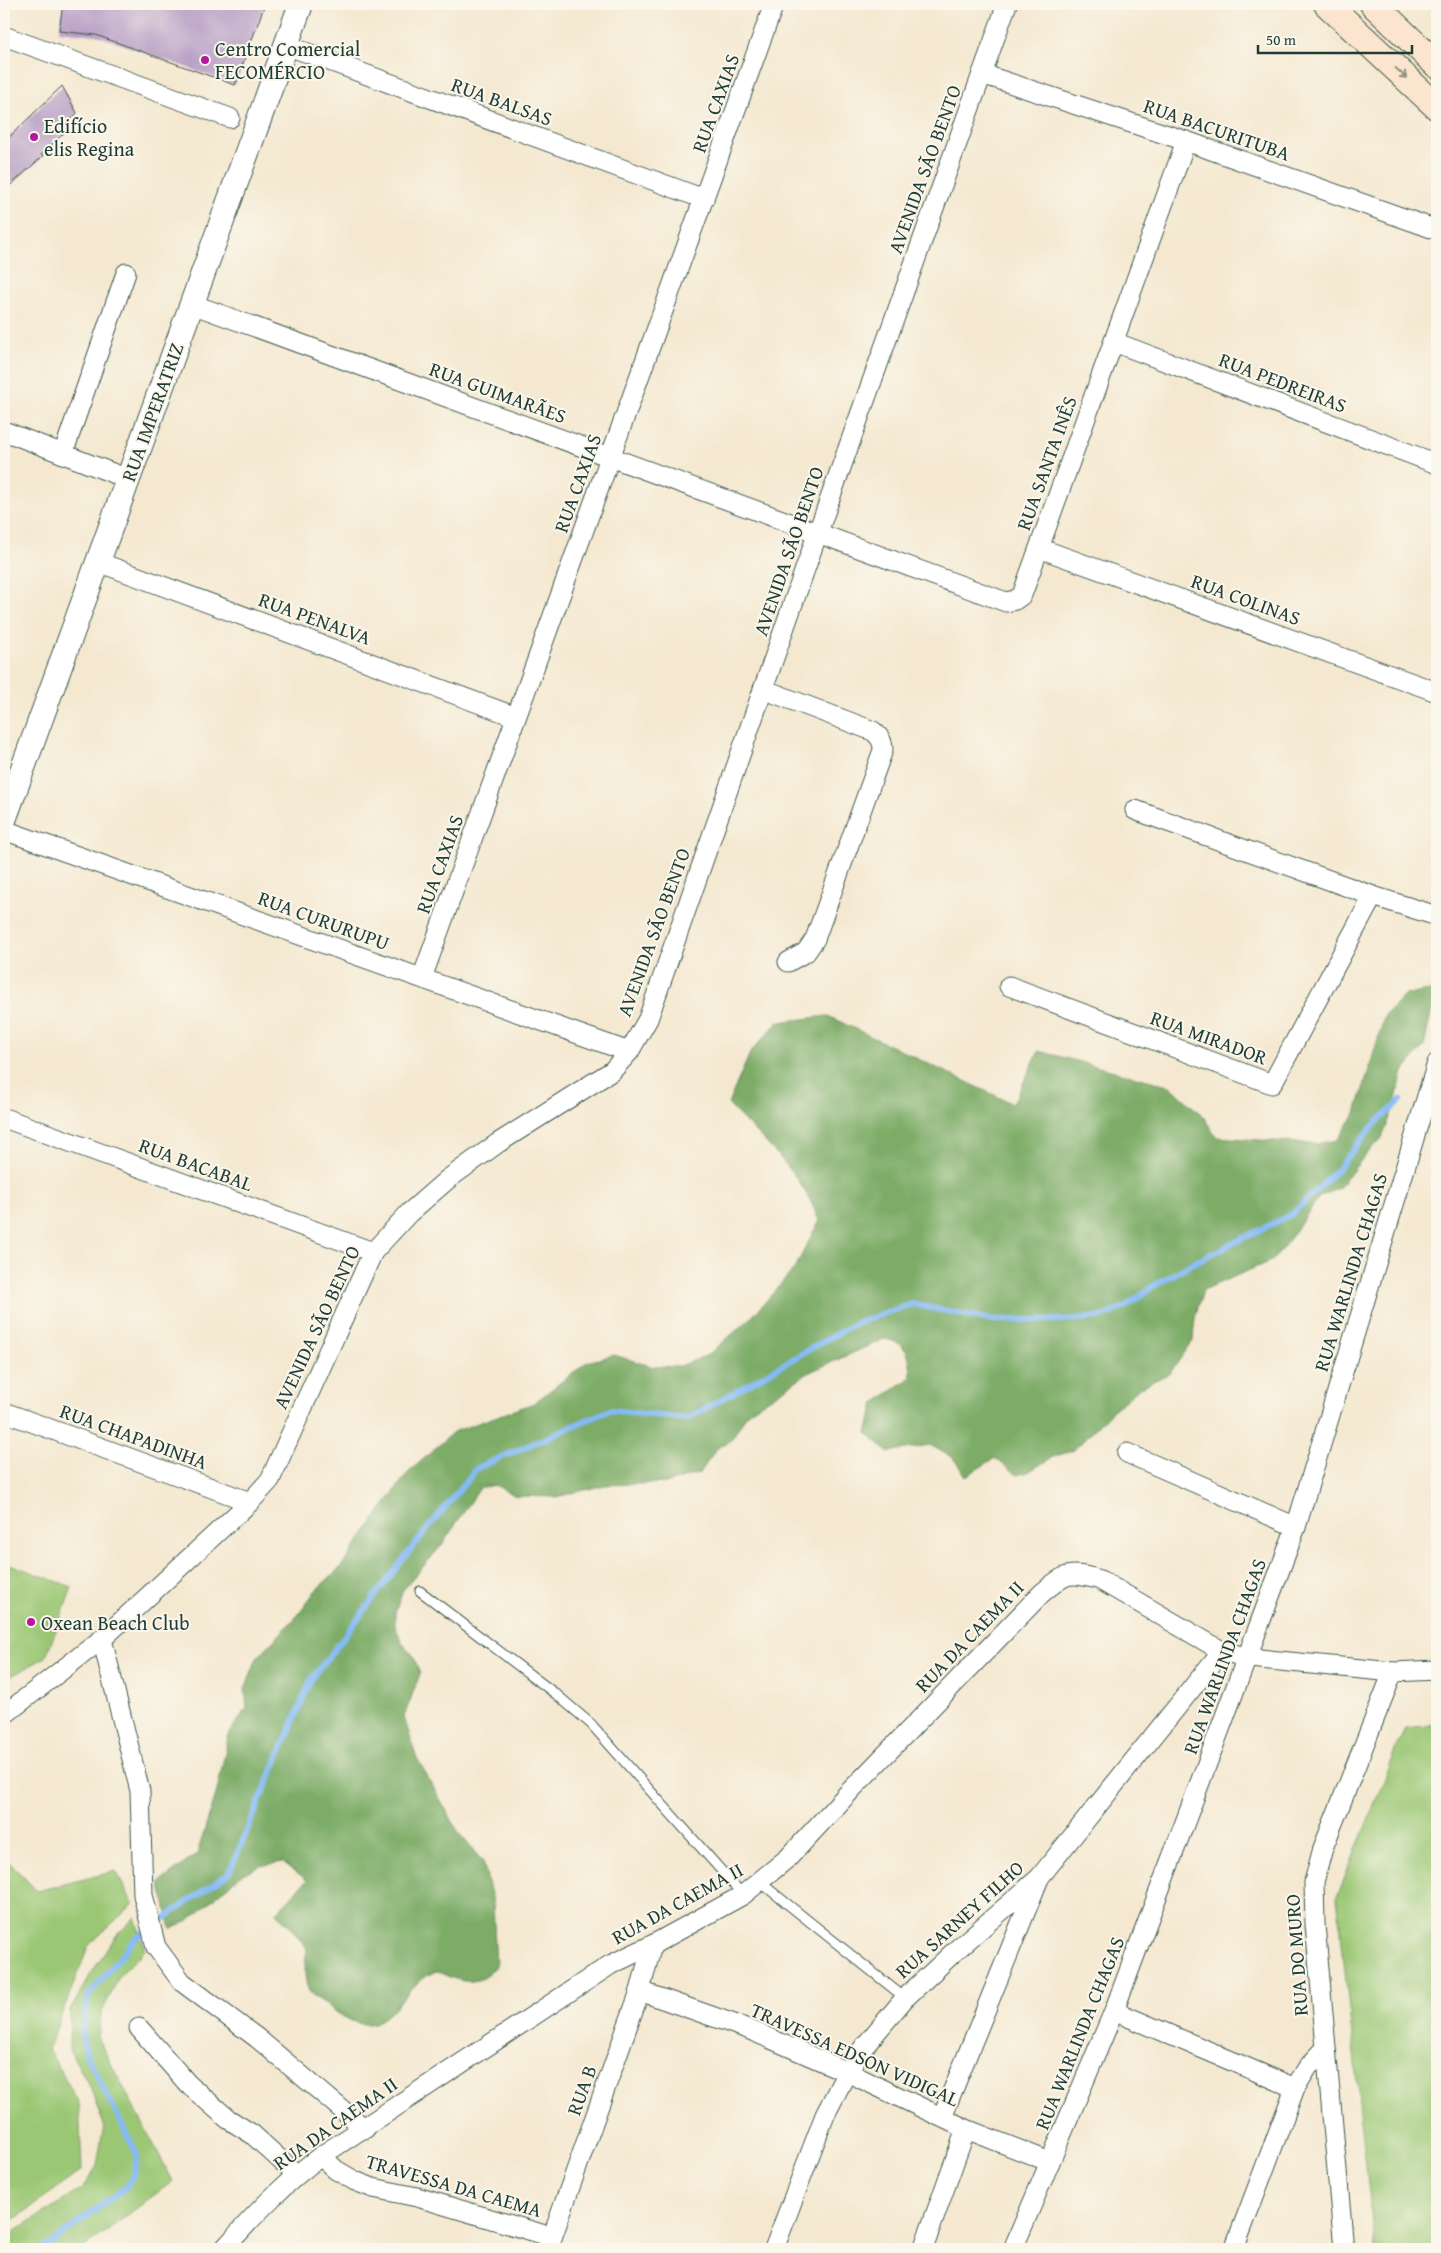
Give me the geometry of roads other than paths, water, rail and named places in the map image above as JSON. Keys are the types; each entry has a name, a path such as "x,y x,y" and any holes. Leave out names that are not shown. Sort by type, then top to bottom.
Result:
{"main road":[{"path":"1327,4 1437,107"},
{"path":"1373,4 1437,65"}],"street":[{"name":"RUA IMPERATRIZ","path":"4,820 301,4"},
{"name":"RUA CAXIAS","path":"422,978 774,4"},
{"name":"AVENIDA SÃO BENTO","path":"5,1716 102,1639 250,1502 270,1480 373,1252 409,1214 448,1179 498,1143 612,1071 629,1052 648,1020 818,532 1007,4"},
{"path":"4,36 230,118"},
{"name":"RUA BALSAS","path":"286,45 704,199"},
{"name":"RUA BACURITUBA","path":"982,74 1186,141 1437,230"},
{"name":"RUA SANTA INÊS","path":"818,532 1006,602 1015,600 1022,595 1186,141"},
{"path":"62,454 126,272"},
{"name":"RUA GUIMARÃES","path":"192,304 818,532"},
{"name":"RUA PEDREIRAS","path":"1114,342 1437,464"},
{"path":"4,431 128,479"},
{"name":"RUA COLINAS","path":"1039,548 1437,692"},
{"name":"RUA PENALVA","path":"98,562 516,717"},
{"path":"763,689 874,731 882,743 882,750 814,939 806,952 788,962"},
{"path":"1135,810 1373,896 1437,916"},
{"name":"RUA CURURUPU","path":"4,830 629,1052"},
{"name":"RUA MIRADOR","path":"1009,986 1272,1084 1373,896"},
{"name":"RUA WARLINDA CHAGAS","path":"1013,2249 1114,2011 1296,1527 1437,1063"},
{"name":"RUA BACABAL","path":"4,1118 373,1252"},
{"name":"RUA CHAPADINHA","path":"4,1412 250,1502"},
{"path":"1127,1453 1296,1527"},
{"name":"RUA DA CAEMA II","path":"224,2249 251,2218 296,2174 321,2156 610,1965 652,1945 743,1895 760,1882 789,1857 1028,1607 1060,1578 1077,1573 1100,1580 1222,1651 1248,1658 1393,1672 1437,1670"},
{"path":"102,1639 140,1791 143,1895 156,1947 182,1982 257,2038 365,2128"},
{"name":"RUA SARNEY FILHO","path":"774,2249 825,2115 847,2072 880,2026 905,1998 954,1952 1039,1878 1222,1651"},
{"name":"RUA DO MURO","path":"1344,2249 1325,2049 1315,1924 1314,1882 1323,1848 1338,1807 1393,1672"},
{"path":"942,2117 1039,1878"},
{"name":"RUA B","path":"550,2243 640,1992 652,1945"},
{"name":"TRAVESSA EDSON VIDIGAL","path":"640,1992 748,2029 847,2072 966,2129 1050,2162"},
{"path":"1114,2011 1295,2088"},
{"path":"139,2028 188,2084 228,2119 252,2134 296,2174"},
{"path":"1234,2249 1295,2088 1308,2067 1325,2049"},
{"path":"923,2249 966,2129"},
{"name":"TRAVESSA DA CAEMA","path":"321,2156 336,2170 373,2188 417,2197 550,2243"}],"lane":[{"path":"420,1591 557,1695 591,1724 743,1895"},
{"path":"760,1882 905,1998"}],"waterway":[{"path":"43,2249 126,2187 134,2174 137,2154 87,2056 82,2034 88,1996 135,1939 229,1873 311,1680 408,1553 477,1468 610,1410 687,1419 854,1324 912,1304 992,1320 1061,1320 1101,1317 1125,1307 1152,1287 1191,1264 1292,1214 1336,1171 1372,1127 1401,1100"}],"place":[{"name":"Centro Comercial FECOMÉRCIO","path":"205,60"},
{"name":"Edifício elis Regina","path":"34,137"},
{"name":"Oxean Beach Club","path":"31,1622"}]}
